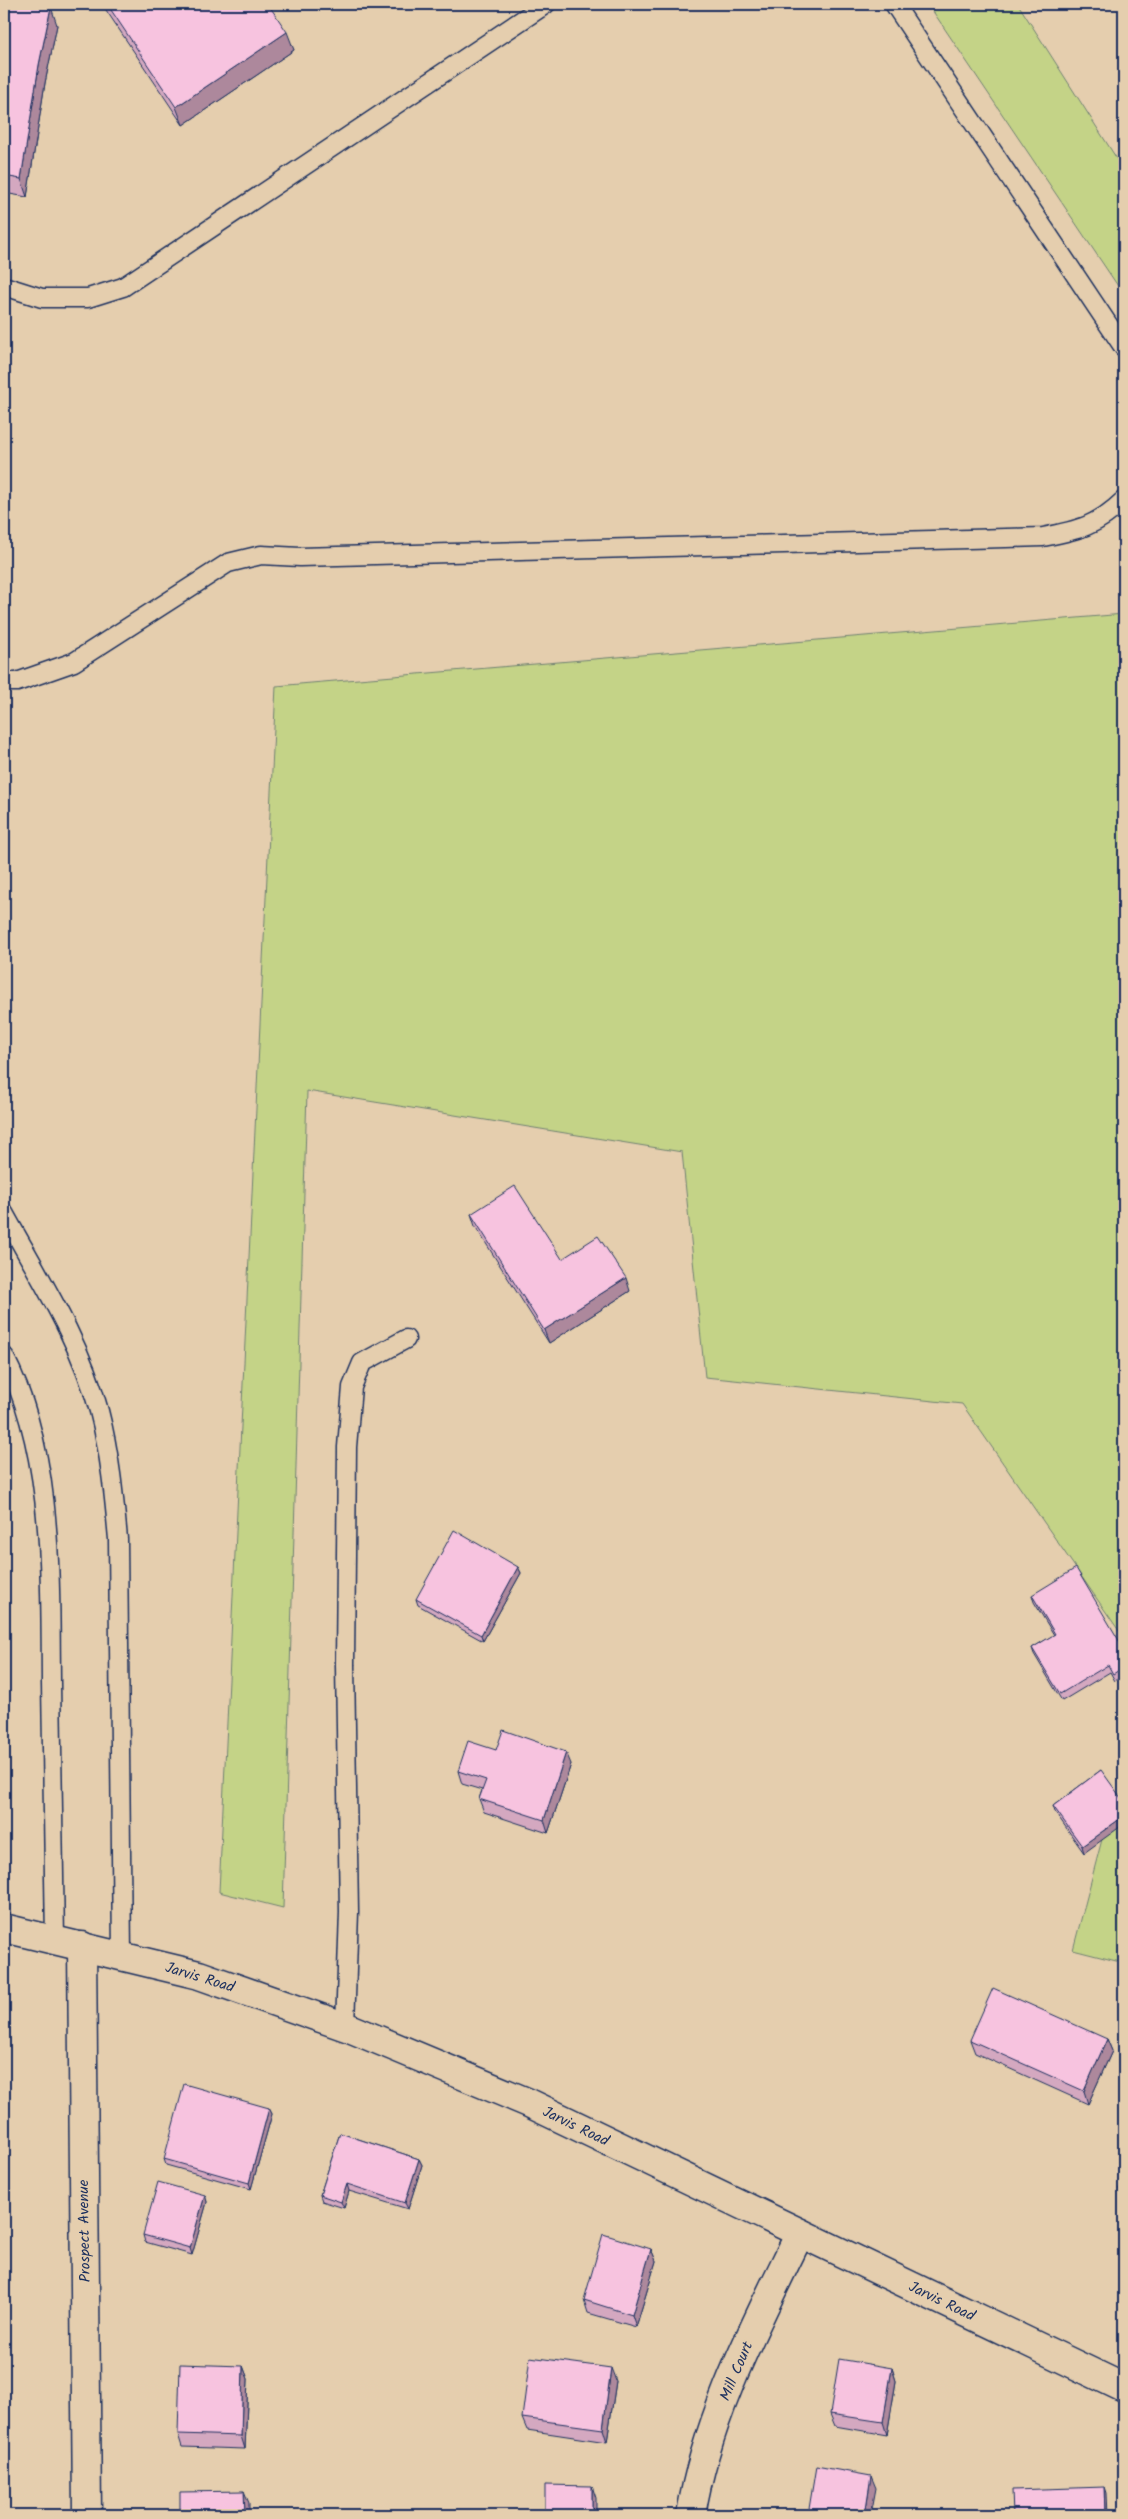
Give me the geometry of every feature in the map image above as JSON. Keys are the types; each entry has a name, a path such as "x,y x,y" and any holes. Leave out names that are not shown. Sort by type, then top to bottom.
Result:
{"street":[{"name":"Jarvis Road","path":"4,1928 200,1975 344,2026 529,2103 1124,2388"},
{"name":"Prospect Avenue","path":"82,1946 87,2515"},
{"name":"Mill Court","path":"691,2515 695,2489 729,2381 800,2233"}],"lane":[{"path":"4,286 42,298 88,298 123,287 546,4"},
{"path":"894,4 1124,348"},
{"path":"4,682 17,682 74,662 228,563 261,555 300,557 1043,537 1078,530 1108,515 1124,500"},
{"path":"4,1213 72,1338 99,1411 112,1486 118,1539 122,1956"},
{"path":"344,2026 349,1912 345,1665 347,1439 352,1387 362,1363 406,1339"},
{"path":"4,1356 11,1370 27,1417 41,1482 49,1555 55,1940"}],"green space":[{"path":"928,4 1018,4 1124,170 1124,295"},
{"path":"1124,614 1124,1638 962,1404 705,1377 682,1152 307,1091 283,1908 219,1892 276,686"},
{"path":"1124,1798 1124,1963 1073,1950 1111,1805"}],"building":[{"path":"4,4 48,4 51,7 39,65 21,179 4,176"},
{"path":"107,4 268,4 287,32 176,107"},
{"path":"515,1186 562,1259 598,1236 626,1278 544,1330 471,1214"},
{"path":"454,1530 518,1567 481,1635 416,1599"},
{"path":"1076,1568 1124,1649 1124,1667 1113,1674 1108,1665 1060,1694 1032,1648 1055,1634 1032,1595"},
{"path":"503,1730 566,1752 544,1820 479,1799 486,1780 458,1771 468,1741 496,1750"},
{"path":"1101,1770 1124,1802 1124,1816 1082,1846 1053,1806"},
{"path":"993,1988 1107,2039 1084,2091 970,2040"},
{"path":"184,2084 269,2108 249,2183 164,2159"},
{"path":"340,2133 419,2159 405,2203 347,2184 341,2202 320,2195"},
{"path":"1124,2180 1124,2192 1119,2189"},
{"path":"158,2182 205,2195 190,2248 143,2235"},
{"path":"603,2234 651,2249 632,2315 584,2300"},
{"path":"530,2357 611,2368 603,2429 522,2418"},
{"path":"839,2359 892,2368 883,2422 830,2414"},
{"path":"180,2364 243,2366 241,2436 178,2434"},
{"path":"816,2466 871,2476 865,2515 808,2515"},
{"path":"545,2485 592,2486 592,2515 545,2515"},
{"path":"1105,2487 1106,2515 1013,2515 1012,2490"},
{"path":"244,2491 245,2515 180,2515 180,2492"}]}
